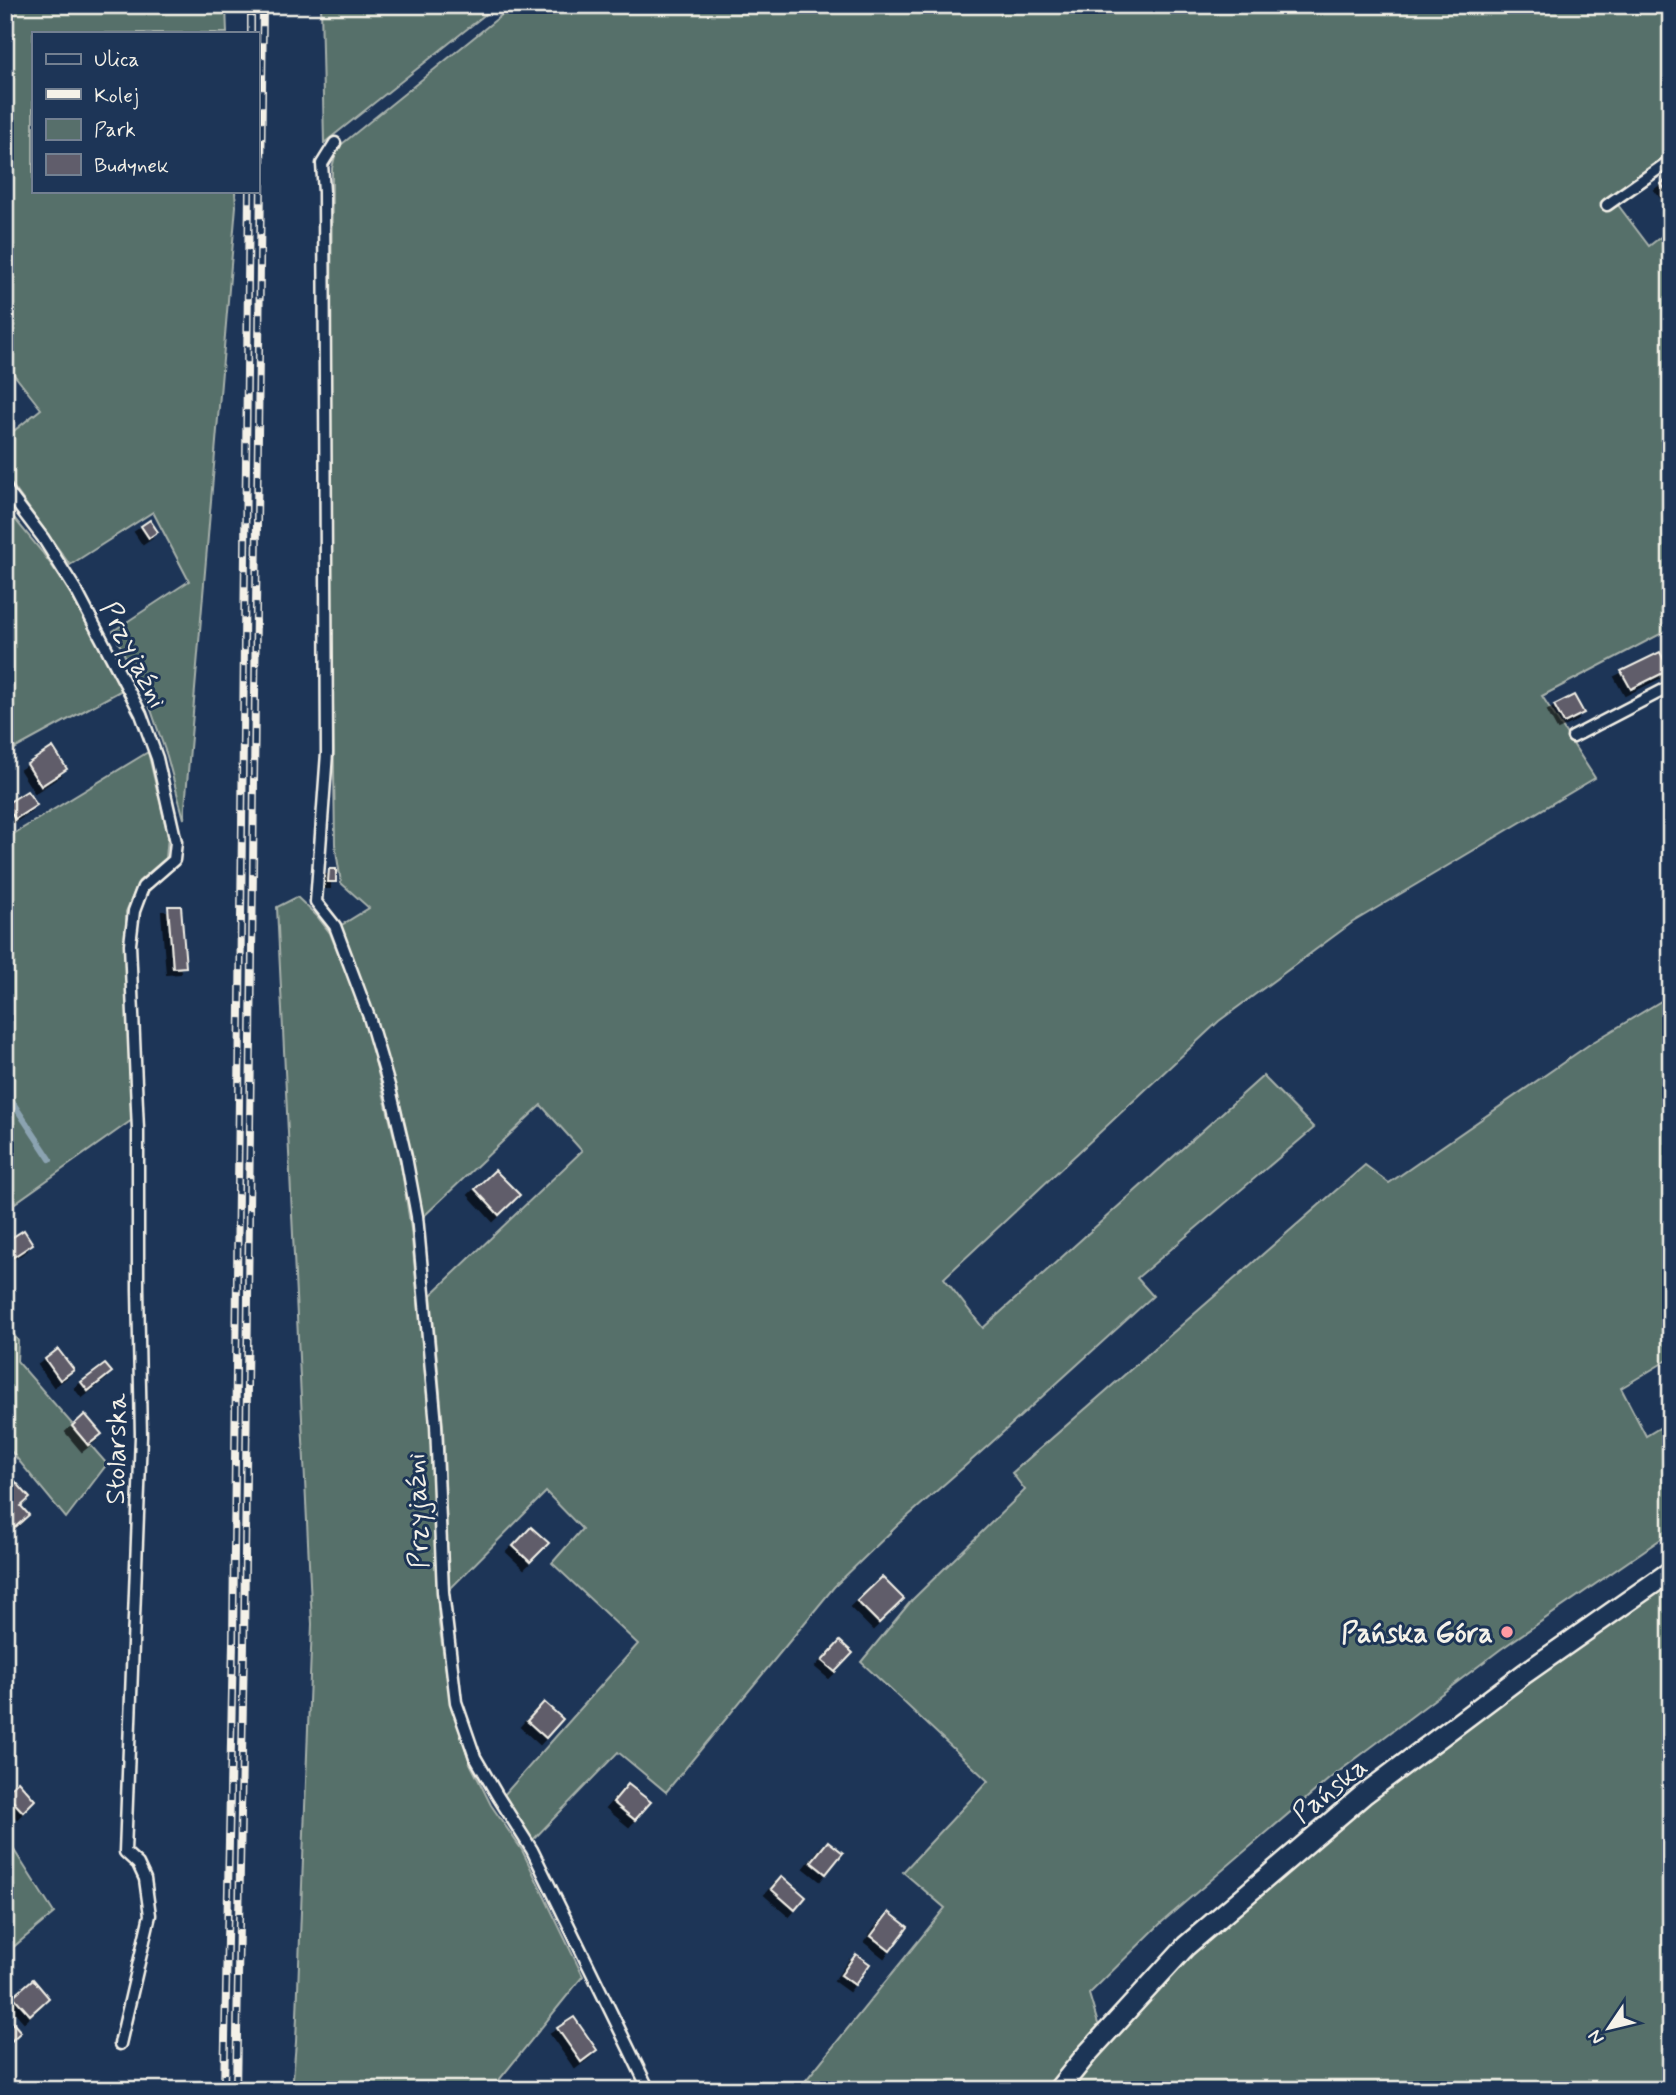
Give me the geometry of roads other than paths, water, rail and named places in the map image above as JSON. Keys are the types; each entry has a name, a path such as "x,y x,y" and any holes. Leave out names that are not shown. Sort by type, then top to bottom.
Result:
{"street":[{"name":"Pańska","path":"1058,2090 1087,2054 1186,1946 1342,1813 1524,1674 1671,1571"}],"lane":[{"name":"Przyjaźni","path":"335,143 322,164 327,753 316,902 335,926 369,1017 396,1116 417,1216 436,1425 443,1592 456,1702 475,1757 532,1850 649,2090"},
{"path":"1607,205 1671,160"},
{"name":"Przyjaźni","path":"5,488 43,538 78,592 141,714 157,758 176,842 174,860"},
{"path":"1573,737 1671,686"},
{"name":"Stolarska","path":"120,2043 150,1915 145,1879 138,1864 125,1852 141,1436 138,1130 130,944 134,911 143,887 174,860"}],"waterway":[{"path":"5,1091 50,1159"}],"railway":[{"path":"251,5 251,32"},
{"path":"236,2090 244,1644 263,5"},
{"path":"224,2090 233,1642 249,192"}],"place":[{"name":"Pańska Góra","path":"1507,1632"}]}
